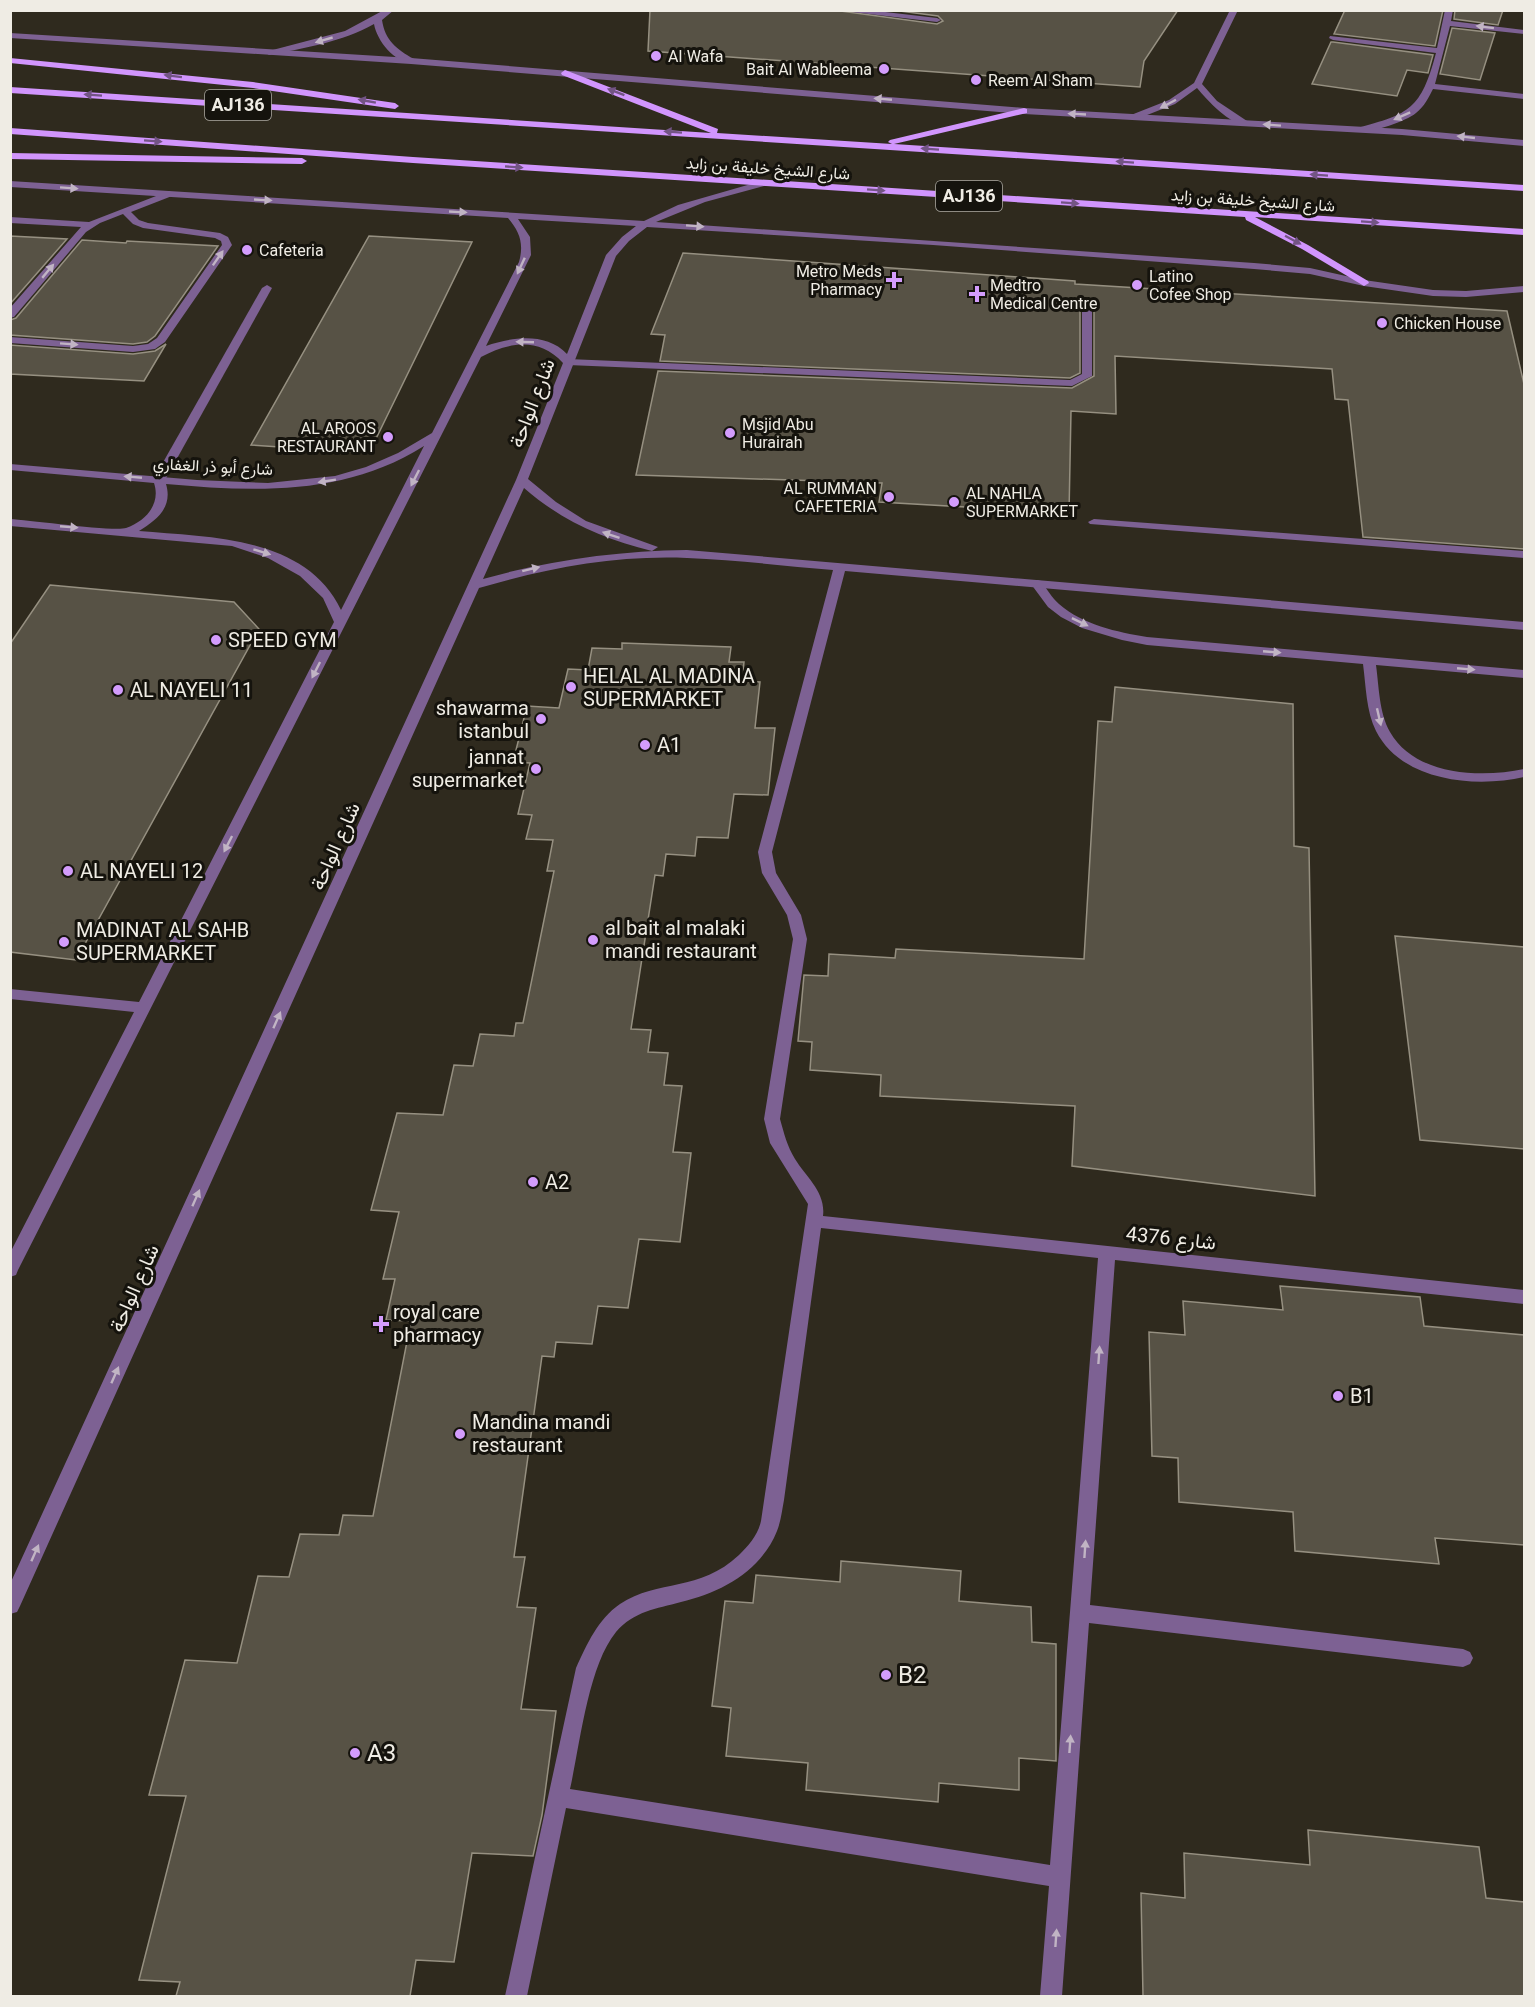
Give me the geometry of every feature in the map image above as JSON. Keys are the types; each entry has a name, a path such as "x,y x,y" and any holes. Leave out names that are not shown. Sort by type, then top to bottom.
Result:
{"main road":[{"path":"10,60 253,85 359,100 465,119"},
{"path":"565,73 729,136"},
{"name":"شارع الشيخ خليفة بن زايد","path":"10,90 1524,188"},
{"path":"876,146 1024,111"},
{"name":"شارع الشيخ خليفة بن زايد","path":"10,131 413,160 1524,232"},
{"path":"10,156 175,160 413,160"},
{"path":"1240,214 1305,247 1364,283"}],"street":[{"path":"269,52 318,42 378,20 390,10"},
{"path":"839,10 937,20"},
{"path":"1134,117 1172,102 1198,84 1234,10"},
{"path":"1360,130 1399,118 1416,109 1431,86 1449,10"},
{"path":"378,20 381,38 388,46 411,61"},
{"path":"1446,23 1524,32"},
{"path":"10,35 411,61 1024,111 1458,136 1524,143"},
{"path":"1333,38 1438,51"},
{"path":"1198,84 1214,103 1244,123"},
{"path":"1431,86 1524,97"},
{"name":"شارع الواحة","path":"10,1606 522,480 611,255 631,233 669,211 765,183"},
{"path":"10,184 646,223 1263,266 1319,273 1364,283 1432,293 1466,294 1524,289"},
{"path":"10,315 82,230 169,194"},
{"path":"10,340 133,349 151,347 161,340 227,245 225,239 217,235 146,226 136,222 125,211"},
{"path":"10,1270 528,250 527,239 510,215"},
{"path":"10,220 90,225"},
{"path":"128,532 148,520 161,507 165,492 159,480 267,288"},
{"path":"476,355 490,347 509,342 529,341 548,345 561,352 568,362 1072,383 1087,376 1087,308"},
{"name":"شارع أبو ذر الغفاري","path":"10,466 255,488 298,486 340,479 379,467 412,452 437,433"},
{"path":"522,480 551,506 588,527 635,544 687,554"},
{"path":"10,522 232,543 272,555 304,573 328,596 340,622"},
{"path":"1094,522 1524,555"},
{"path":"475,585 567,561 633,554 687,554 1524,626"},
{"path":"516,1996 586,1668 599,1639 621,1614 650,1599 682,1594 718,1581 747,1560 767,1532 775,1500 816,1204 778,1143 772,1119 800,939 794,915 769,873 765,852 840,567"},
{"path":"1038,584 1053,606 1078,622 1111,635 1147,641 1524,674"},
{"path":"1369,660 1383,733 1403,754 1435,771 1472,779 1510,778 1524,773"},
{"path":"10,994 144,1008"},
{"name":"شارع 4376","path":"813,1221 1524,1297"},
{"path":"1051,1996 1107,1253"},
{"path":"1080,1613 1463,1658"},
{"path":"559,1797 1060,1877"}],"building":[{"path":"650,10 833,10 937,24 943,21 938,16 892,10 1178,10 1144,61 1140,87 648,51"},
{"path":"1345,10 1443,10 1435,46 1334,34"},
{"path":"1455,10 1503,10 1498,25 1454,19"},
{"path":"1452,28 1495,33 1480,80 1440,74"},
{"path":"1331,42 1433,55 1428,73 1407,70 1397,96 1312,84"},
{"path":"10,236 67,239 10,304"},
{"path":"369,236 472,242 369,453 251,445"},
{"path":"82,240 218,246 155,336 147,342 133,344 10,335 10,320 16,318"},
{"path":"683,253 1075,281 1075,284 1507,311 1524,384 1524,549 1363,537 1348,400 1335,399 1332,369 1115,356 1116,414 1071,411 1069,513 879,502 882,483 636,475 658,371 1072,388 1094,376 1094,308 1088,303 1080,308 1080,373 1070,378 660,361 665,335 651,334"},
{"path":"166,344 144,381 10,374 10,345 133,354 155,351"},
{"path":"50,585 234,602 259,629 76,960 10,952 10,644"},
{"path":"622,643 731,647 729,662 744,662 742,681 760,682 755,728 775,728 768,795 734,794 728,838 697,837 695,856 666,854 663,876 655,875 631,1029 651,1030 648,1052 668,1053 664,1085 682,1086 673,1152 691,1153 680,1242 639,1239 628,1308 598,1306 592,1344 556,1342 554,1357 542,1356 514,1557 525,1557 517,1607 536,1608 521,1709 556,1711 542,1815 533,1856 472,1853 454,1962 416,1960 410,1996 176,1996 180,1982 139,1980 186,1796 149,1795 185,1660 237,1663 258,1576 289,1577 300,1534 339,1535 343,1515 373,1516 411,1321 386,1320 395,1279 383,1279 399,1212 371,1210 397,1113 443,1115 454,1065 473,1066 480,1034 514,1036 516,1023 523,1023 554,871 547,871 553,840 526,839 532,815 518,814 530,763 513,762 527,706 559,708 568,669 588,670 592,648 622,649"},
{"path":"1115,687 1293,704 1294,846 1309,848 1315,1196 1072,1166 1075,1106 880,1096 881,1075 810,1070 812,1042 798,1041 804,975 828,976 829,954 895,958 896,949 1084,959 1098,721 1112,722"},
{"path":"1395,936 1524,947 1524,1149 1420,1140"},
{"name":"B1","path":"1280,1286 1420,1297 1424,1326 1524,1335 1524,1545 1435,1538 1439,1564 1295,1551 1293,1512 1179,1502 1178,1458 1152,1456 1149,1332 1185,1335 1183,1301 1283,1310"},
{"name":"B2","path":"841,1561 961,1571 959,1601 1031,1607 1032,1642 1056,1644 1056,1761 1019,1758 1019,1790 939,1783 938,1802 806,1790 808,1763 726,1756 731,1708 712,1706 725,1601 753,1603 756,1575 840,1582"},
{"path":"1308,1830 1479,1847 1486,1898 1524,1902 1524,1996 1143,1996 1141,1893 1185,1898 1184,1853 1310,1865"}],"place":[{"name":"Al Wafa","path":"656,56"},
{"name":"Bait Al Wableema","path":"884,69"},
{"name":"Reem Al Sham","path":"976,80"},
{"name":"Cafeteria","path":"247,250"},
{"name":"Metro Meds Pharmacy","path":"894,280"},
{"name":"Latino Cofee Shop","path":"1137,285"},
{"name":"Medtro Medical Centre","path":"977,294"},
{"name":"Chicken House","path":"1382,323"},
{"name":"Msjid Abu Hurairah","path":"730,433"},
{"name":"AL AROOS RESTAURANT","path":"388,437"},
{"name":"AL RUMMAN CAFETERIA","path":"889,497"},
{"name":"AL NAHLA SUPERMARKET","path":"954,502"},
{"name":"SPEED GYM","path":"216,640"},
{"name":"HELAL AL MADINA SUPERMARKET","path":"571,687"},
{"name":"AL NAYELI 11","path":"118,690"},
{"name":"shawarma istanbul","path":"541,719"},
{"name":"A1","path":"645,745"},
{"name":"jannat supermarket","path":"536,769"},
{"name":"AL NAYELI 12","path":"68,871"},
{"name":"al bait al malaki mandi restaurant","path":"593,940"},
{"name":"MADINAT AL SAHB SUPERMARKET","path":"64,942"},
{"name":"A2","path":"533,1182"},
{"name":"royal care pharmacy","path":"381,1324"},
{"name":"B1","path":"1338,1396"},
{"name":"Mandina mandi restaurant","path":"460,1434"},
{"name":"B2","path":"886,1675"},
{"name":"A3","path":"355,1753"}]}
